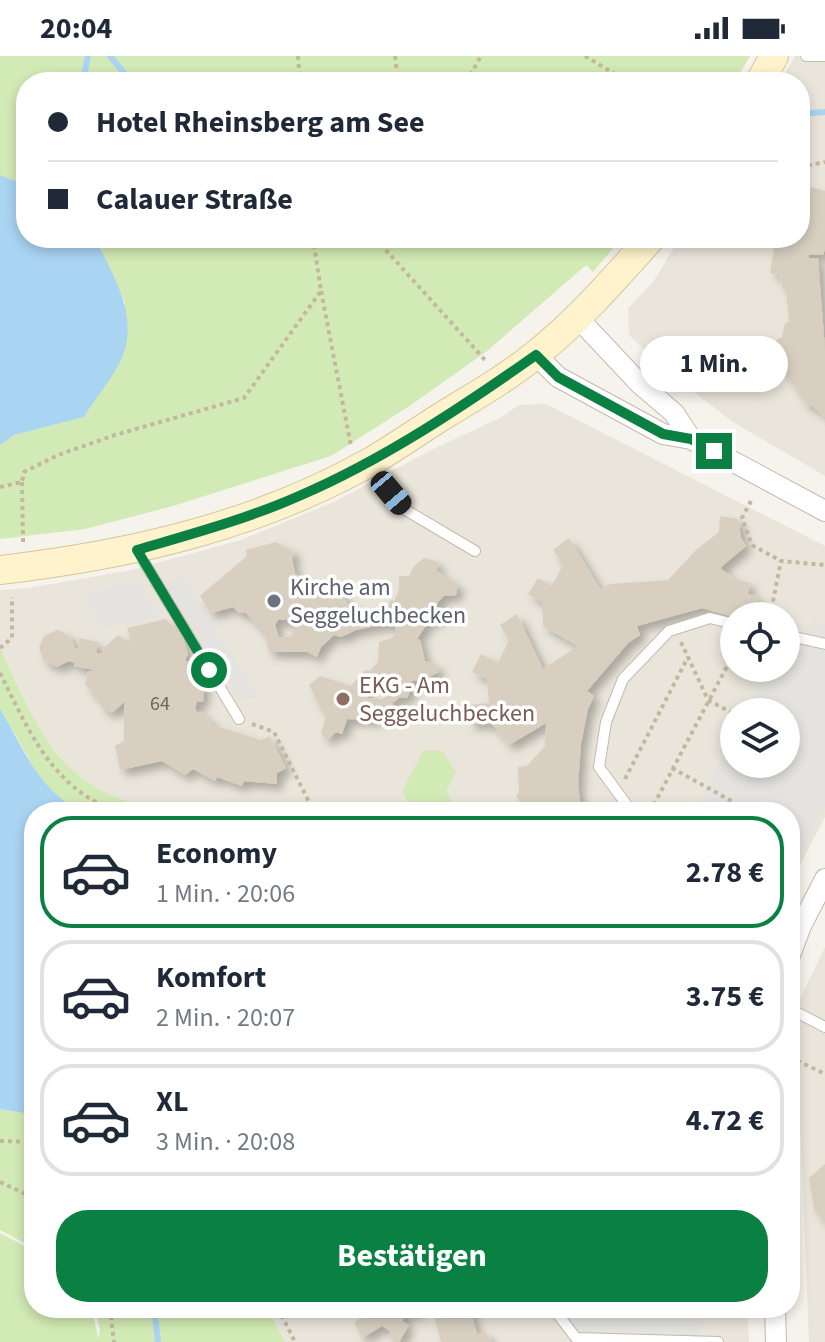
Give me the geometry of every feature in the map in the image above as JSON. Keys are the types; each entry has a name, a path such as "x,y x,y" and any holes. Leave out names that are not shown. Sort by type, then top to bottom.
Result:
{"street":[{"path":"0,570 137,550 231,522 300,496 361,453 502,379 536,355 577,317 642,248"},
{"path":"577,317 640,384 674,413 691,439"},
{"path":"536,355 558,377 663,434 691,439 825,511"},
{"path":"800,916 825,879"},
{"path":"775,1318 776,1342"}],"lane":[{"path":"806,56 825,56"},
{"path":"361,453 404,509 475,551"},
{"path":"137,550 239,719"},
{"path":"625,802 599,767 606,722 623,679 669,631 710,618 720,620"},
{"path":"800,638 825,644"},
{"path":"800,1014 825,1027"},
{"path":"561,1318 576,1338 718,1342"}],"path":[{"path":"585,56 611,72"},
{"path":"315,248 321,291 361,453"},
{"path":"384,248 485,360"},
{"path":"23,545 24,472 58,455 115,435 244,398 321,291"},
{"path":"0,487 22,482"},
{"path":"751,501 742,518 752,545 781,561 825,565"},
{"path":"773,602 781,561"},
{"path":"0,648 12,638 12,597"},
{"path":"676,629 708,700 720,706"},
{"path":"618,793 688,657"},
{"path":"0,673 33,741 54,770 80,792 100,802"},
{"path":"655,802 720,678"},
{"path":"239,719 274,732 309,802"},
{"path":"672,768 733,802"},
{"path":"800,1062 825,1074"},
{"path":"0,1141 24,1142"},
{"path":"0,1182 24,1193"},
{"path":"112,1318 115,1341"},
{"path":"283,1318 295,1342"}],"shaded area":[{"path":"795,56 825,56 825,476 733,422 666,371 629,335 628,308 653,282 674,248 810,248 810,72 786,72"},
{"path":"546,404 825,546 825,817 800,866 800,802 125,802 100,792 71,771 43,737 0,648 0,590 131,570 241,540 336,501 431,450 500,418 519,405"},
{"path":"184,576 259,697 239,702 165,584"},
{"path":"137,580 160,617 103,628 81,594"},
{"path":"812,618 825,624 825,807 800,857 800,802 700,802 720,762 720,778 800,778 800,698 752,698 759,682 800,682 800,641"},
{"path":"825,947 825,1342 809,1342 800,1119 800,999"},
{"path":"273,1318 748,1318 749,1342 286,1342"},
{"path":"552,1318 706,1318 696,1342 570,1342"}],"green space":[{"path":"0,56 750,56 741,72 16,72 16,181 0,175"},
{"path":"100,248 613,248 593,272 586,265 487,351 331,456 173,506 85,529 0,539 0,445 14,435 84,417 95,399 125,303"},
{"path":"0,648 30,710 60,757 79,776 130,802 61,801 43,784 0,708"},
{"path":"424,750 442,751 456,772 446,792 453,802 408,802 402,791"},
{"path":"0,1109 24,1113 24,1243 0,1230"},
{"path":"0,1233 24,1246 24,1318 94,1318 98,1338 97,1318 273,1318 286,1342 0,1342"}],"water":[{"path":"0,175 16,181 16,248 100,248 123,299 128,331 119,364 84,417 14,435 0,445"},
{"path":"0,708 42,779 65,802 24,802 24,1113 0,1109"}],"building":[{"path":"810,188 825,191 825,249 823,255 809,255 809,258 818,258 825,350 825,417 811,405 808,407 780,365 783,363 775,341 782,337 785,323 789,322 786,289 783,289 779,275 770,273 772,248 810,248"},
{"path":"720,516 738,519 741,538 746,546 720,568 735,579 750,583 748,594 758,596 757,602 720,602 720,613 702,608 637,626 640,635 628,643 587,691 594,696 581,744 578,785 581,802 520,802 516,796 519,792 518,767 527,766 545,746 546,723 509,745 491,723 469,724 470,705 489,703 487,679 472,672 481,654 498,663 509,640 500,625 517,614 543,669 578,646 543,626 542,602 528,594 538,578 552,586 563,565 553,550 569,538 601,590 610,584 668,580 696,550 719,532"},
{"path":"276,542 295,552 292,558 295,573 319,593 338,587 348,605 378,614 387,611 390,600 394,601 399,590 399,576 409,576 414,566 424,558 439,562 436,570 458,585 456,595 444,596 438,602 436,607 439,608 440,618 428,622 417,639 420,640 425,661 437,665 439,672 431,676 428,683 414,680 410,683 412,686 407,698 400,697 393,702 391,709 386,708 379,713 376,720 347,719 342,734 336,732 327,740 321,734 327,712 323,712 309,685 320,676 351,686 365,670 370,671 378,662 379,642 397,633 395,626 404,626 409,618 407,611 398,611 396,625 356,630 341,637 334,635 321,647 317,657 307,652 269,652 264,632 246,613 239,613 233,607 211,613 200,596 247,556 246,550","holes":["278,620 289,620 295,628 291,636 279,638 275,625","378,672 390,685 383,699 368,698 365,688 371,685"]},
{"path":"166,619 183,638 188,654 185,660 191,665 193,673 204,675 203,702 197,701 195,709 198,713 201,711 213,725 261,740 270,736 286,768 277,773 277,784 244,781 242,786 217,777 215,781 193,769 185,775 162,761 120,770 115,746 124,741 124,702 112,713 105,711 85,684 88,672 95,670 74,666 75,663 69,661 57,667 44,661 39,648 44,636 57,630 70,636 78,649 79,638 98,642 96,653 102,654 118,635 132,644 127,628"},
{"path":"825,1164 825,1223 814,1209 809,1178"},
{"path":"361,1318 404,1318 402,1321 409,1325 399,1342 388,1336 391,1332 382,1326 362,1338 354,1322"},
{"path":"435,1318 473,1318 477,1334 485,1332 492,1342 441,1342"}],"waterway":[{"path":"85,72 88,56"},
{"path":"110,56 123,72"},
{"path":"810,113 825,112"},
{"path":"155,1318 158,1342"}],"place":[{"name":"Kirche am Seggeluchbecken","path":"274,601"},
{"name":"EKG - Am Seggeluchbecken","path":"343,699"}],"route":[{"path":"209,670 137,550 231,522 300,496 371,461 536,355 558,377 663,434 691,439 714,451"}]}
